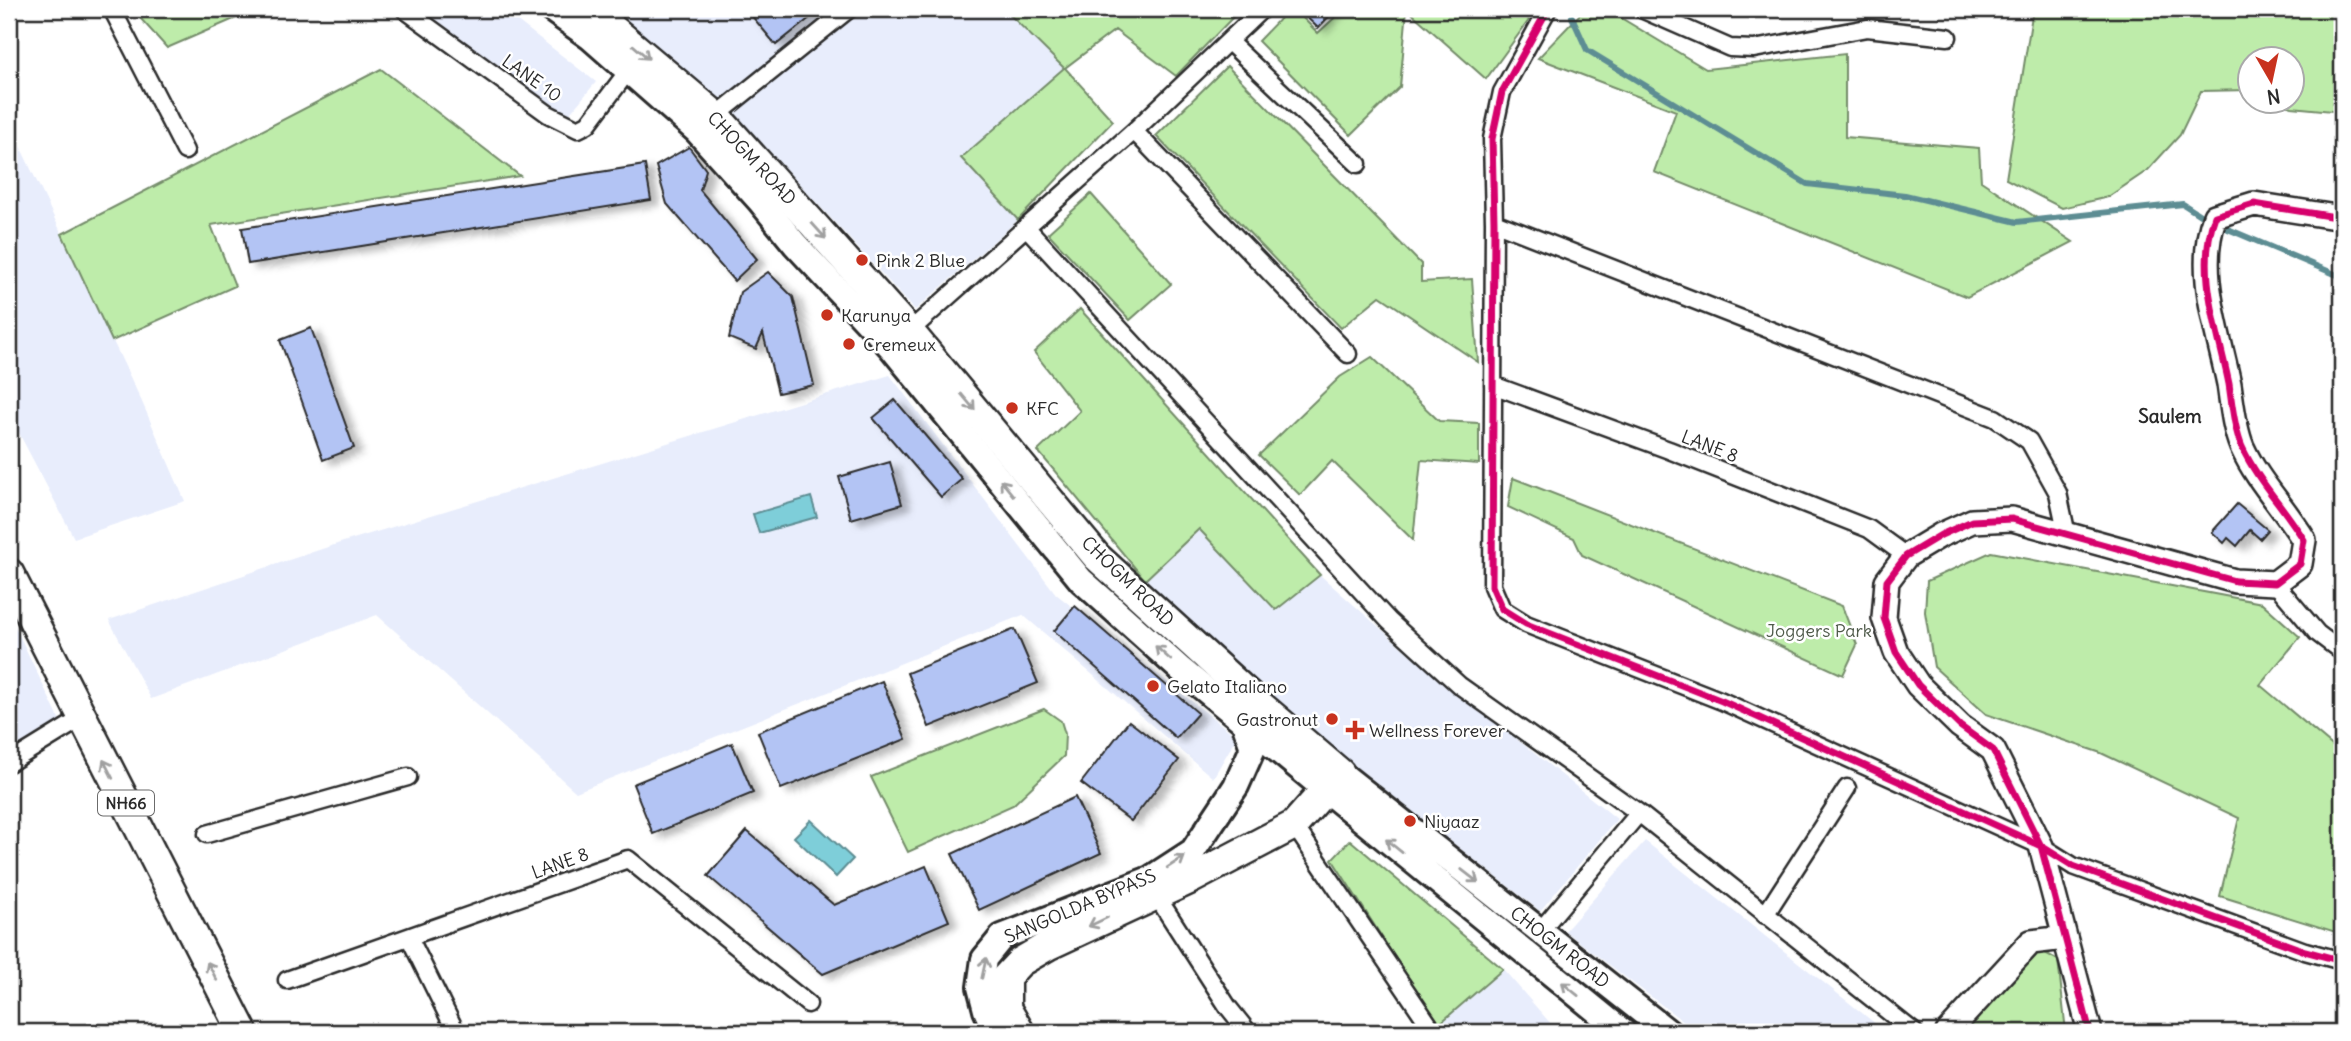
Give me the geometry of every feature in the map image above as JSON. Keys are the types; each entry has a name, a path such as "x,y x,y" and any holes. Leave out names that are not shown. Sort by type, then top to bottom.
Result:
{"highway":[{"name":"CHOGM ROAD","path":"598,18 706,124 1097,557 1261,706 1333,781"},
{"name":"NH66","path":"9,573 243,1032"},
{"name":"SANGOLDA BYPASS","path":"1011,1031 1006,1008 1006,977 1020,962 1049,945 1156,895 1294,825 1333,781"}],"main road":[{"name":"CHOGM ROAD","path":"551,9 598,18 628,71 706,124"},
{"name":"CHOGM ROAD","path":"900,340 1081,580 1244,722 1333,781 1540,931 1668,1032"},
{"name":"SANGOLDA BYPASS","path":"1011,1031 986,1010 980,987 984,958 1002,937 1150,879 1193,851 1236,786 1254,748 1244,722"},
{"name":"CHOGM ROAD","path":"1333,781 1623,1032"}],"street":[{"path":"112,9 184,151"},
{"name":"LANE 10","path":"404,9 548,114 578,129 588,124 628,71"},
{"path":"706,124 849,9"},
{"path":"900,340 1027,229 1262,9"},
{"path":"1547,9 1502,92 1492,139 1492,586 1502,609 1526,624 1722,701 2042,846 2073,866 2305,951 2342,961"},
{"path":"1641,9 1730,48 1754,49 1867,28 1948,37"},
{"path":"1229,42 1358,164"},
{"path":"1133,131 1348,354"},
{"path":"2090,1032 2042,846 1993,750 1960,726 1918,685 1896,652 1884,618 1886,581 1906,555 1941,534 1972,521 2012,519 2235,581 2275,583 2300,564 2304,540 2289,515 2260,481 2241,444 2208,288 2209,232 2215,216 2254,204 2342,218"},
{"path":"1494,222 1994,418 2029,441 2058,493 2067,535"},
{"path":"1027,229 1389,621 1459,685 1639,813 1914,1032"},
{"name":"LANE 8","path":"1493,385 1669,450 1869,529 1906,555"},
{"path":"2275,583 2317,633 2342,652"},
{"path":"9,763 82,718"},
{"path":"207,834 408,777"},
{"path":"1765,915 1847,788"},
{"path":"1540,931 1639,813"},
{"path":"1294,825 1434,1032"},
{"name":"LANE 8","path":"287,980 628,859 808,1004"},
{"path":"1156,895 1228,1007 1248,1032"},
{"path":"409,937 456,1032"},
{"path":"1948,1032 2031,942 2065,938"}],"shaded area":[{"path":"422,9 502,9 596,82 567,117"},
{"path":"611,9 1004,9 1065,68 961,158 1018,220 915,310 737,116"},
{"path":"9,123 142,402 185,501 74,538 9,414"},
{"path":"890,375 1056,594 1237,737 1213,778 1023,615 576,792 377,615 151,699 109,620 340,543"},
{"path":"1198,529 1276,610 1320,575 1407,652 1617,819 1540,911 1330,747 1145,580"},
{"path":"9,614 64,729 9,759"},
{"path":"1645,841 1886,1032 1697,1032 1565,931"},
{"path":"1503,969 1558,1032 1443,1032 1438,1025"}],"green space":[{"path":"132,9 257,9 167,48"},
{"path":"1004,9 1226,9 1234,16 1176,76 1115,30 1065,68 1113,121 1018,220 961,158 1064,68"},
{"path":"1289,9 1294,9 1318,33 1344,9 1407,9 1400,87 1351,135 1258,41"},
{"path":"1407,9 1522,9 1529,20 1486,79"},
{"path":"1585,9 1606,9 1706,69 1845,54 1845,137 1979,148 1981,181 2073,242 1967,297 1654,172 1676,111 1538,58"},
{"path":"2033,9 2342,9 2342,112 2306,108 2306,46 2236,46 2236,90 2201,91 2180,135 2148,170 2108,197 2062,208 2006,179"},
{"path":"1227,66 1421,264 1421,282 1472,279 1478,362 1380,296 1341,328 1156,136"},
{"path":"381,69 520,176 211,225 235,286 112,341 62,234"},
{"path":"1091,194 1171,284 1130,320 1048,233"},
{"path":"1080,309 1320,575 1276,610 1199,529 1145,580 1038,451 1080,411 1034,352"},
{"path":"1372,357 1439,421 1479,423 1479,464 1421,460 1413,540 1332,461 1300,495 1259,455 1340,377"},
{"name":"Joggers Park","path":"1513,478 1842,606 1857,645 1843,675 1582,555 1574,538 1508,507"},
{"path":"1991,552 2262,603 2300,637 2260,685 2342,754 2342,934 2220,896 2239,818 2101,753 1986,714 1934,667 1925,612 1927,581"},
{"path":"1044,709 1061,721 1065,734 1064,756 1013,805 908,852 871,777"},
{"path":"1350,840 1503,969 1438,1025 1332,859"},
{"path":"2038,949 2058,960 2066,1032 1964,1032"}],"water":[{"path":"811,497 817,517 759,533 753,514"},
{"path":"811,820 853,859 836,877 794,837"}],"building":[{"path":"746,9 821,9 776,45"},
{"path":"1298,9 1336,9 1318,28"},
{"path":"689,147 706,170 700,190 757,259 734,281 667,204 656,166"},
{"path":"645,165 651,200 248,264 242,228"},
{"path":"768,272 793,297 814,385 778,393 763,333 756,349 729,338 740,292"},
{"path":"311,328 354,448 323,460 280,340"},
{"path":"895,400 962,479 941,497 873,418"},
{"path":"890,462 902,504 851,519 839,477"},
{"path":"2237,504 2268,530 2260,539 2250,530 2237,546 2228,538 2224,543 2212,532"},
{"path":"1075,606 1198,713 1176,738 1054,631"},
{"path":"1015,629 1038,683 929,727 907,673"},
{"path":"882,681 906,739 781,789 758,732"},
{"path":"1129,721 1179,760 1131,821 1081,783"},
{"path":"732,743 753,793 653,834 633,784"},
{"path":"1075,797 1101,853 979,910 952,854"},
{"path":"747,831 834,905 926,866 949,921 823,974 708,876"}],"waterway":[{"path":"1572,17 1587,50 1807,184 1905,195 2017,222 2183,204 2200,215"},
{"path":"2228,229 2342,277"}],"cycle path":[{"path":"1548,9 1502,92 1492,139 1492,586 1502,609 1526,624 1722,701 2041,846 2073,866 2305,951 2342,961"},
{"path":"2090,1032 2041,846 1993,750 1960,726 1918,685 1896,652 1884,618 1887,581 1906,556 1941,535 1972,521 2012,519 2235,581 2275,583 2300,564 2304,540 2256,472 2237,432 2210,300 2207,257 2209,236 2215,216 2254,204 2342,218"}],"place":[{"name":"Pink 2 Blue","path":"862,260"},
{"name":"Karunya","path":"827,315"},
{"name":"Cremeux","path":"849,344"},
{"name":"KFC","path":"1012,408"},
{"name":"Gelato Italiano","path":"1153,686"},
{"name":"Gastronut","path":"1332,719"},
{"name":"Wellness Forever","path":"1355,730"},
{"name":"Niyaaz","path":"1410,821"}],"district":[{"name":"Saulem","path":"2170,416"}]}
